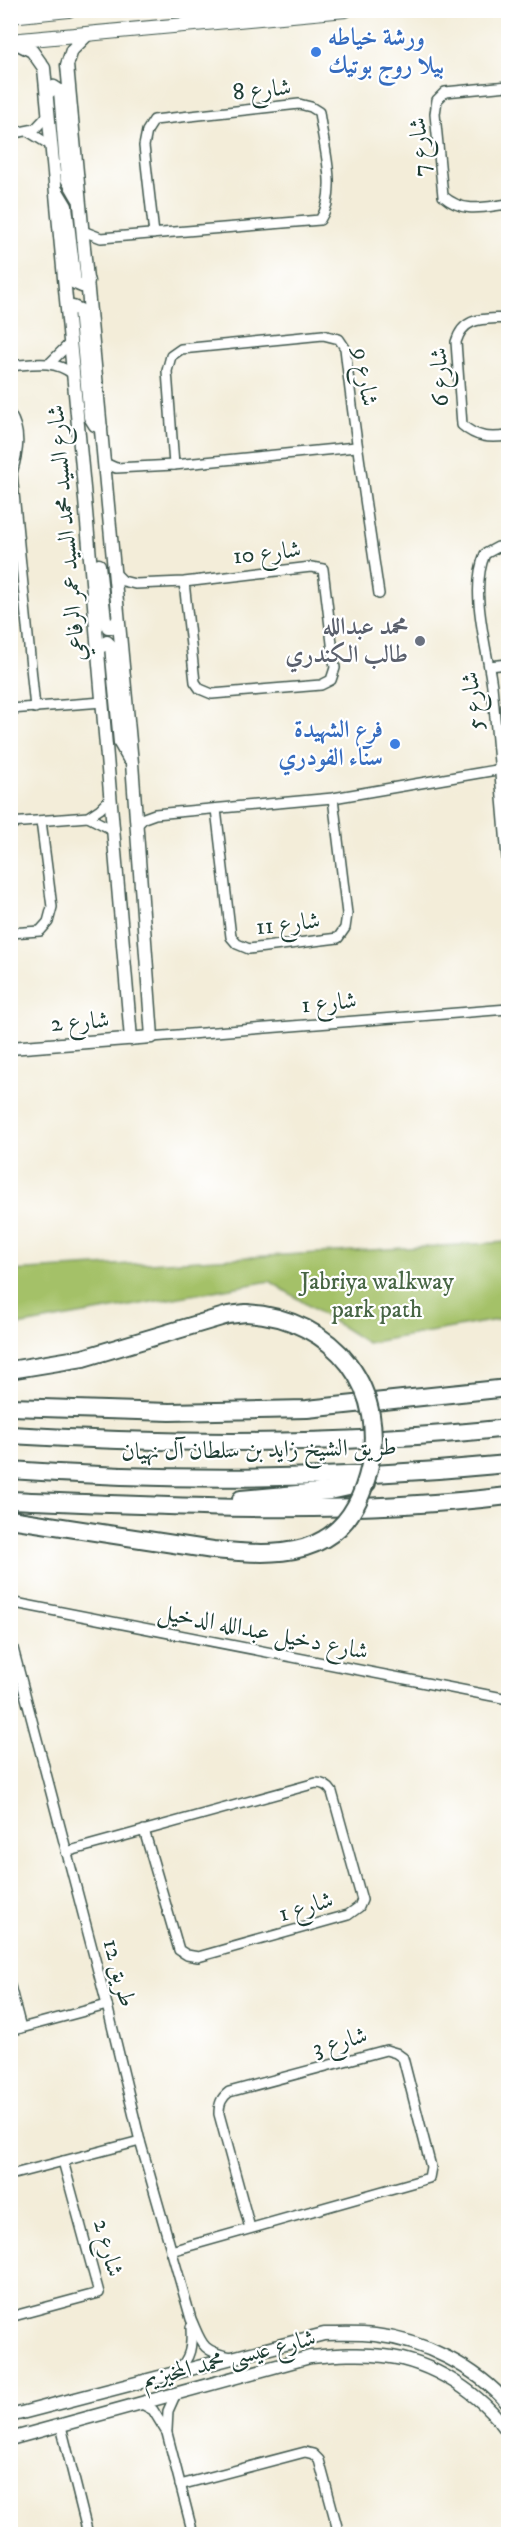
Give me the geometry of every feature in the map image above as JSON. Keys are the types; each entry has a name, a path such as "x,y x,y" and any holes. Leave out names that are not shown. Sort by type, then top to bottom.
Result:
{"highway":[{"path":"10,1370 83,1358 228,1315 246,1313 287,1319 327,1340 350,1367 367,1398 373,1444 371,1465 363,1491 350,1516 323,1540 302,1549 264,1553 213,1550 10,1519"},
{"path":"10,1407 170,1412 307,1409 508,1388"},
{"name":"طريق الشيخ زايد بن سلطان آل نهيان","path":"10,1435 160,1443 256,1442 357,1439 508,1428"},
{"name":"طريق الشيخ زايد بن سلطان آل نهيان","path":"10,1470 123,1477 273,1478 421,1472 508,1464"},
{"path":"172,1505 330,1491 421,1472"},
{"path":"476,1500 508,1496"},
{"path":"10,1500 226,1509 476,1500 508,1501"}],"main road":[{"path":"10,16 69,10"},
{"path":"180,26 227,13 256,10"},
{"path":"10,41 346,10"}],"street":[{"name":"شارع السيد محمد السيد عمر الرفاعي","path":"87,35 72,50 67,65 107,483 117,621 132,762 152,1038"},
{"name":"شارع السيد محمد السيد عمر الرفاعي","path":"10,41 27,46 41,61 44,68 84,488 131,1039"},
{"name":"شارع 7","path":"508,86 445,92 437,100 435,114 443,196 454,205 469,208 508,204"},
{"path":"47,94 54,87 60,91 67,179 79,200"},
{"name":"شارع 8","path":"83,231 101,238 154,234 320,220 327,209 330,192 319,112 299,104 154,120 147,131 144,146 154,234"},
{"path":"10,134 29,132 40,125 48,115"},
{"path":"29,132 50,145"},
{"path":"56,190 66,206 75,283 82,286 88,281"},
{"path":"85,250 101,238"},
{"path":"68,311 74,307 80,310 90,417 100,427"},
{"name":"شارع 6","path":"508,318 469,322 460,329 456,342 462,425 472,434 486,438 508,436"},
{"name":"شارع 9","path":"174,465 166,371 171,356 181,349 324,335 339,339 345,348 356,447"},
{"path":"51,363 70,343"},
{"path":"10,366 51,363 73,374"},
{"path":"10,414 19,434 17,458 12,473 34,708"},
{"path":"105,463 120,468 174,465 356,447 379,594"},
{"path":"107,483 112,474 120,468"},
{"path":"84,488 93,506 105,620 108,627 113,627 117,621"},
{"name":"شارع 5","path":"508,546 498,547 484,554 480,564 478,588 504,769 508,870"},
{"name":"شارع 10","path":"135,585 184,582 311,567 322,568 335,669 331,680 321,685 212,694 200,689 195,682 184,582"},
{"path":"114,572 123,580 135,585"},
{"path":"117,603 124,592 135,585"},
{"path":"10,596 23,594"},
{"path":"98,649 107,642 111,646 120,743 132,762"},
{"path":"489,666 508,664"},
{"path":"10,710 103,702"},
{"path":"136,826 144,818 155,814 333,798 504,769"},
{"path":"10,823 88,817 111,798"},
{"name":"شارع 11","path":"216,809 231,937 237,944 249,949 338,938 345,928 347,914 333,798"},
{"path":"134,802 144,810 155,814"},
{"path":"88,817 113,831"},
{"path":"10,933 40,931 48,922 52,907 41,821"},
{"name":"شارع 1","path":"152,1038 508,1009"},
{"name":"شارع 2","path":"10,1048 152,1038"},
{"name":"شارع دخيل عبدالله الدخيل","path":"10,1602 508,1699"},
{"name":"طريق 12","path":"10,1637 107,2005 140,2141 190,2319 197,2336 208,2350 231,2357"},
{"name":"شارع 1","path":"66,1852 144,1830 320,1783 327,1785 332,1792 362,1900 356,1911 348,1915 198,1957 187,1955 179,1950 144,1830"},
{"path":"10,1986 21,2028"},
{"path":"10,2031 107,2005"},
{"name":"شارع 3","path":"171,2251 429,2178 431,2167 403,2058 386,2050 229,2092 224,2096 219,2105 219,2114 250,2228"},
{"path":"10,2175 140,2141"},
{"name":"شارع 2","path":"10,2317 99,2293 63,2161"},
{"name":"طريق 12","path":"177,2371 188,2358 191,2349 190,2319"},
{"path":"324,2334 318,2345 324,2356"},
{"name":"شارع عيسى محمد المخيزيم","path":"10,2416 324,2334 374,2335 412,2343 459,2364 499,2393 508,2404"},
{"path":"289,2342 297,2345 299,2349 297,2361"},
{"name":"شارع عيسى محمد المخيزيم","path":"10,2439 297,2361 344,2354 386,2356 424,2367 483,2402 508,2432"},
{"path":"176,2393 168,2411 167,2433 194,2535"},
{"path":"75,2398 72,2411 82,2419"},
{"path":"140,2403 153,2410 167,2433"},
{"path":"61,2426 88,2535"},
{"path":"180,2485 305,2452 313,2454 319,2460 339,2535"}],"green space":[{"name":"Jabriya walkway park path","path":"508,1242 508,1318 367,1343 270,1281 11,1327 11,1271"}],"place":[{"name":"ورشة خياطه بيلا روج بوتيك","path":"316,52"},
{"name":"محمد عبدالله طالب الكندري","path":"420,641"},
{"name":"فرع الشهيدة سناء الفودري","path":"395,744"}]}
